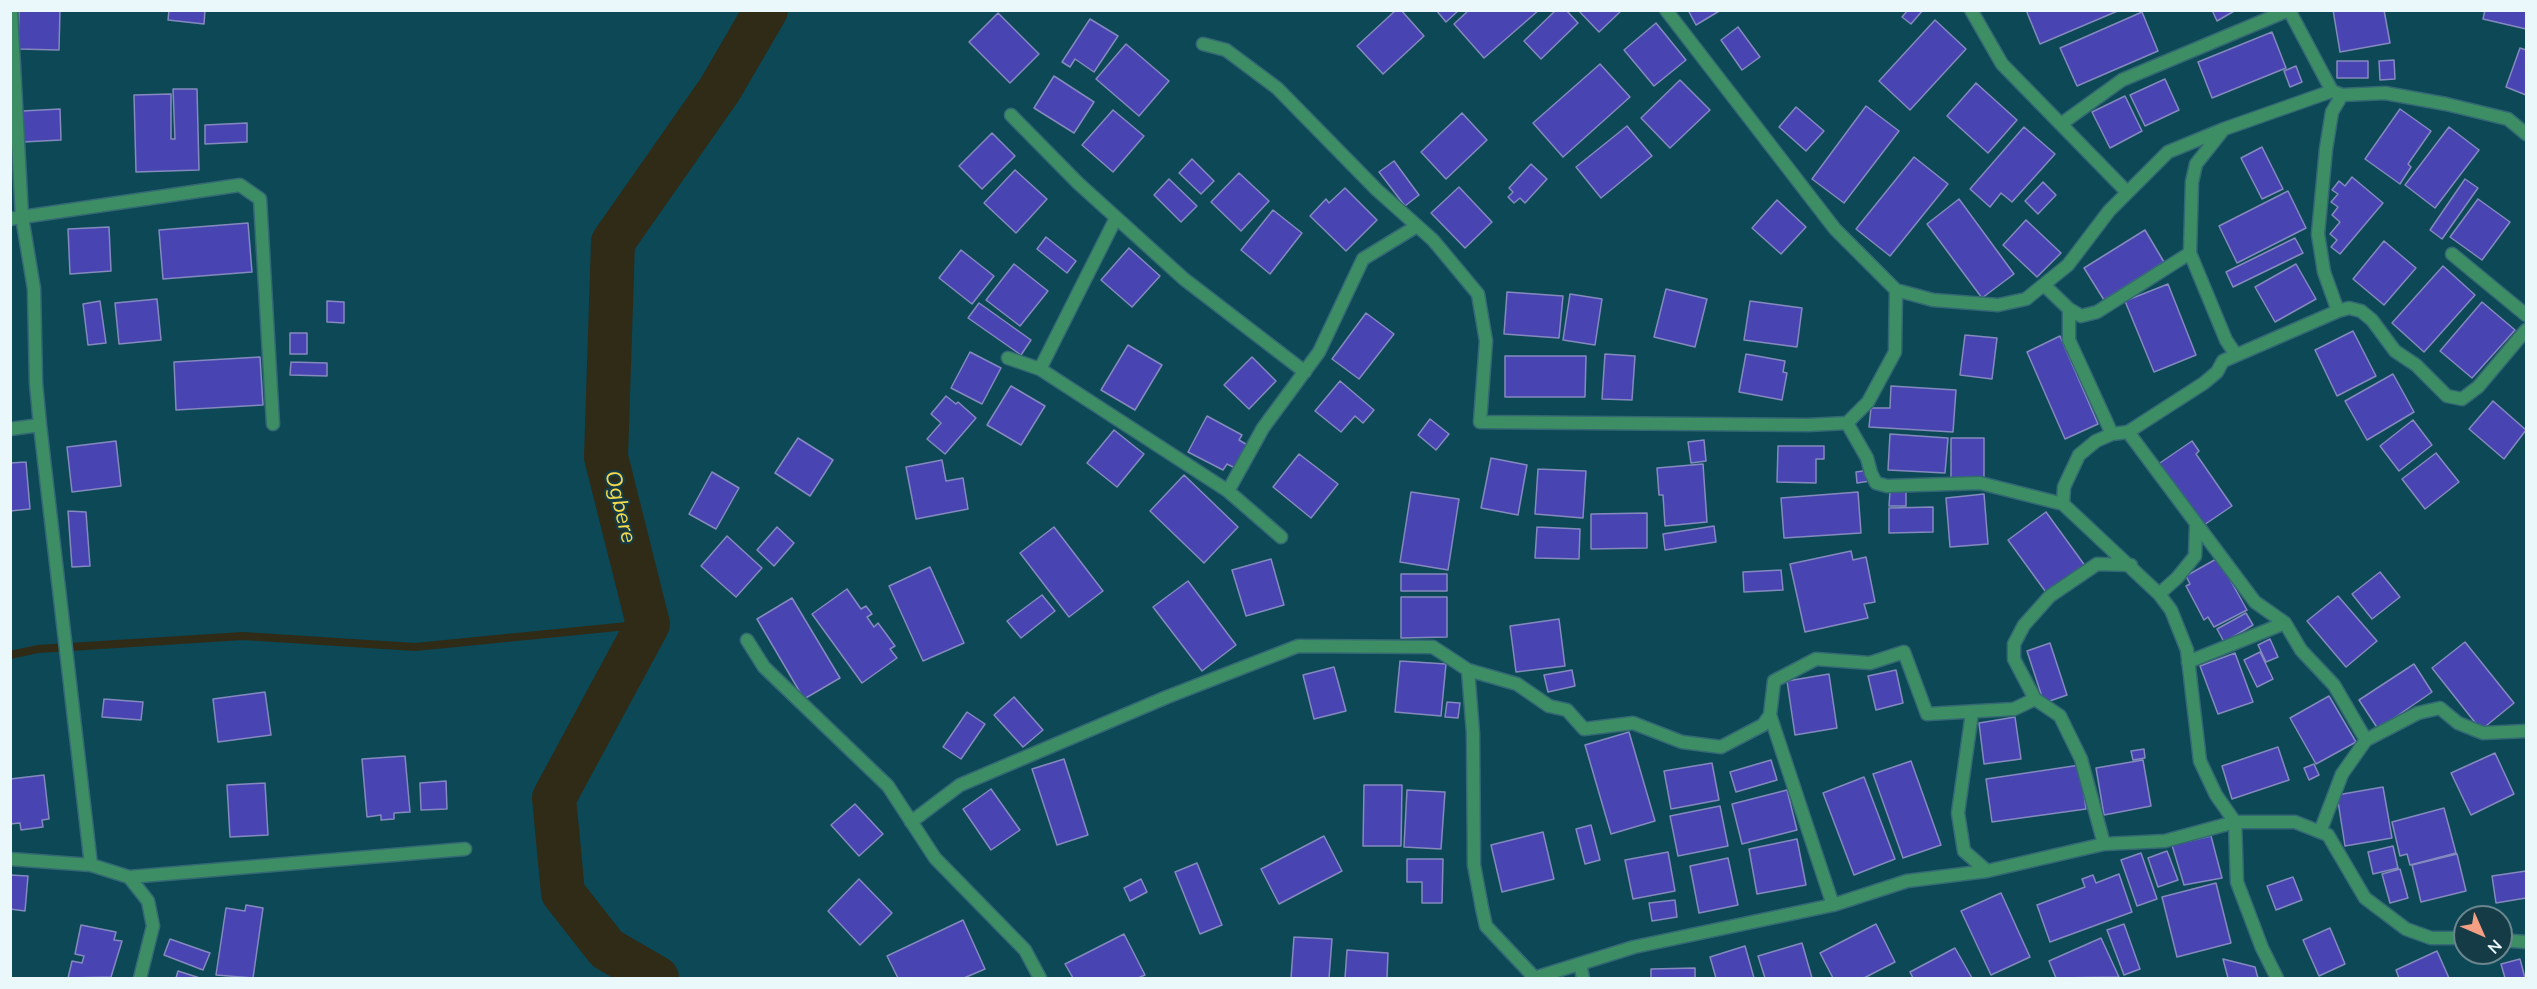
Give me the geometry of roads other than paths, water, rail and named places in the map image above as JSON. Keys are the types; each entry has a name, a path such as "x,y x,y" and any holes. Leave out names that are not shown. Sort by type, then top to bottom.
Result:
{"street":[{"path":"11,10 16,218 34,289 36,383 40,425 91,865"},
{"path":"1666,10 1835,229 1896,290 1933,300 1998,305 2026,299 2068,265 2109,211 2168,152 2224,129 2337,93 2385,93 2446,104 2508,119 2526,135"},
{"path":"1971,10 2002,64 2127,192"},
{"path":"2061,124 2122,80 2289,10 2337,93 2329,131 2318,234 2324,272 2338,311"},
{"path":"1203,44 1226,50 1277,88 1377,190 1433,240 1478,294 1486,341 1480,422 1808,425 1847,423 1868,402 1895,352 1896,290"},
{"path":"1011,115 1078,183 1184,279 1305,372"},
{"path":"2224,129 2196,164 2192,182 2190,253 2226,340 2236,355"},
{"path":"16,218 240,185 251,192 260,200 273,424"},
{"path":"1040,369 1116,218"},
{"path":"1228,491 1263,428 1319,352 1363,259 1417,226"},
{"path":"2044,285 2069,309 2080,316 2097,312 2190,253"},
{"path":"2452,254 2526,315"},
{"path":"2063,504 2064,487 2079,455 2096,441 2112,434 2128,432 2204,383 2217,372 2223,361 2338,311 2349,308 2361,311 2372,320 2395,351 2416,366 2447,396 2462,399 2478,387 2526,330"},
{"path":"2069,309 2068,340 2112,434"},
{"path":"1008,358 1040,369 1228,491 1281,537"},
{"path":"1847,423 1868,458 1876,483 1887,486 1980,483 2063,504 2131,565 2159,594 2171,610 2187,650 2200,761 2216,795 2235,822 2237,882 2262,948 2277,978"},
{"path":"10,429 40,425"},
{"path":"2128,432 2255,602 2285,623 2301,650 2334,686 2366,740"},
{"path":"2159,594 2177,578 2194,556 2196,526"},
{"path":"2104,844 2081,759 2060,716 2036,699 2014,659 2014,644 2024,625 2050,596 2097,564 2131,565"},
{"path":"2188,662 2285,623"},
{"path":"747,640 764,667 888,786 936,858 1026,950 1040,978"},
{"path":"911,822 960,785 1167,697 1298,646 1433,647 1468,670 1517,684 1549,706 1567,710 1584,729 1633,723 1682,742 1721,747 1763,725 1770,715"},
{"path":"1833,905 1770,715 1774,681 1816,659 1870,663 1904,651 1927,714 2014,709 2036,699"},
{"path":"1468,670 1473,733 1474,865 1482,908 1486,926 1534,978 1634,947 1833,905 1907,881 1987,870 2104,844 2165,841 2235,822 2295,822 2328,835 2366,898 2406,929 2431,938 2453,939"},
{"path":"2320,832 2342,774 2366,740 2418,713 2440,708 2458,723 2483,733 2526,731"},
{"path":"1972,713 1958,813 1964,851 1987,870"},
{"path":"10,859 91,865 129,877 465,849"},
{"path":"129,877 148,901 153,926 140,978"},
{"path":"1580,964 1583,978"}],"waterway":[{"name":"Ogbere","path":"657,978 607,949 563,893 554,798 648,624 606,457 613,242 720,89 766,10"},
{"path":"10,655 38,649 243,636 415,647 648,624"}]}
